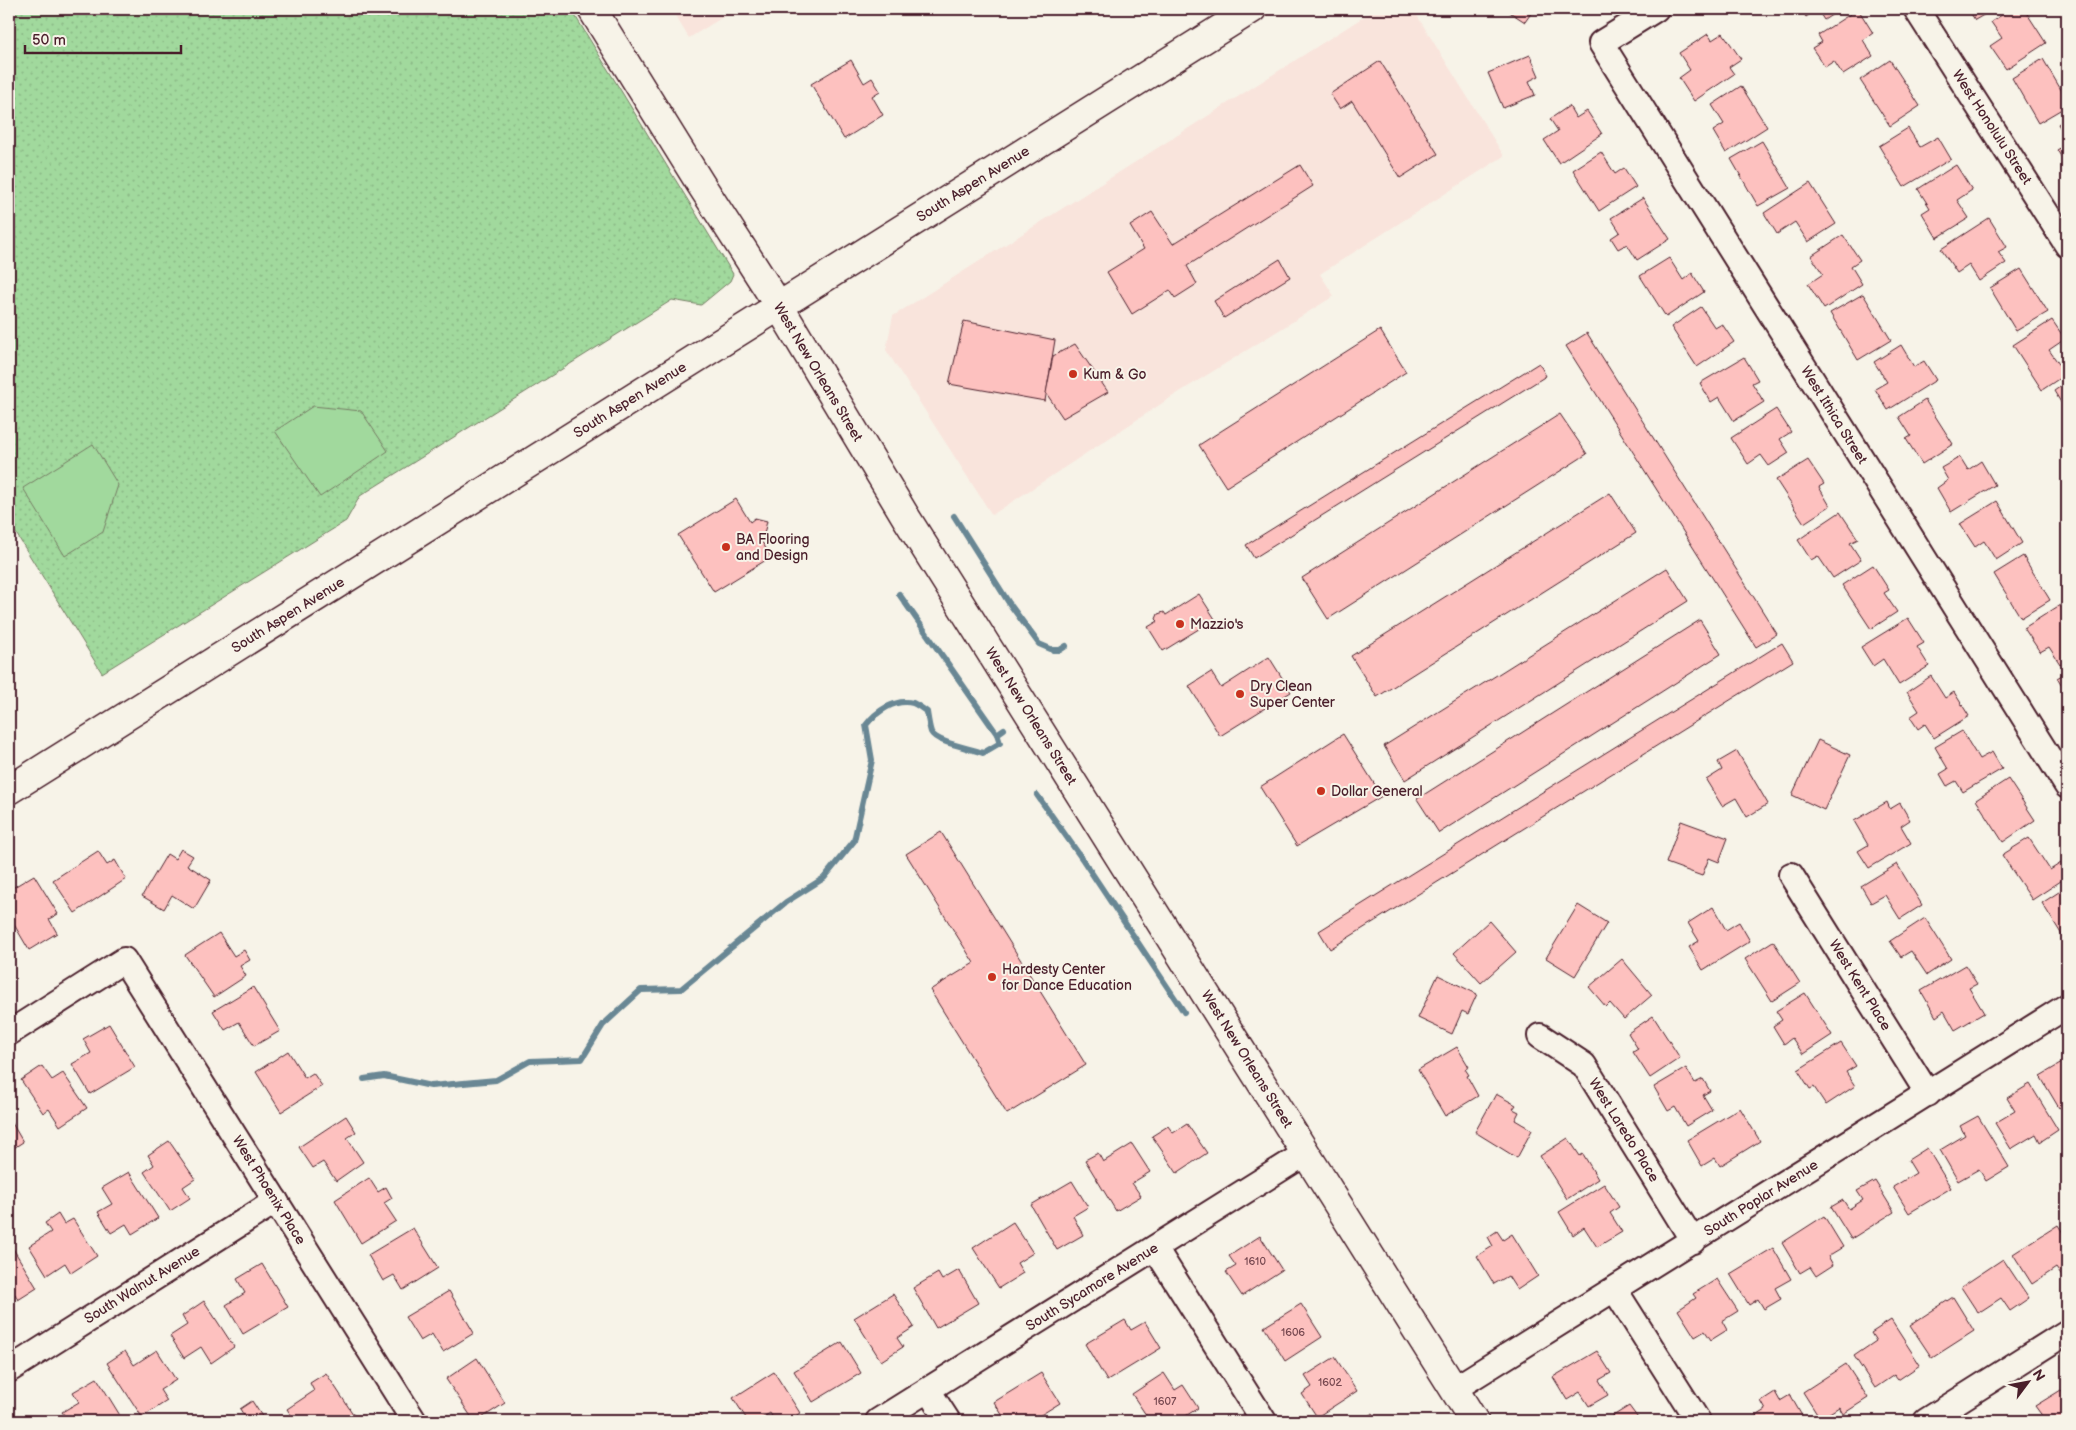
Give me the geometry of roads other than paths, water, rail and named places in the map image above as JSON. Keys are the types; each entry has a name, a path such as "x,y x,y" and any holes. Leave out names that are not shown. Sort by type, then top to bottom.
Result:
{"main road":[{"name":"West New Orleans Street","path":"592,9 779,306 922,542 1474,1421"},
{"name":"South Aspen Avenue","path":"9,790 1252,9"}],"street":[{"name":"West Ithica Street","path":"1656,9 1601,43 2067,786"},
{"name":"West Honolulu Street","path":"1916,9 2067,245"},
{"name":"West Kent Place","path":"1792,875 1928,1094"},
{"name":"West Phoenix Place","path":"10,1029 124,960 414,1421"},
{"name":"South Poplar Avenue","path":"1454,1389 2067,1006"},
{"name":"West Laredo Place","path":"1540,1036 1584,1064 1693,1241"},
{"name":"South Sycamore Avenue","path":"878,1421 1306,1153"},
{"name":"South Walnut Avenue","path":"9,1370 276,1201"},
{"path":"1155,1248 1264,1421"},
{"path":"1615,1290 1698,1421"},
{"path":"1926,1421 2067,1332"},
{"path":"928,1390 948,1421"}],"waterway":[{"path":"954,516 1009,603 1039,644 1053,650 1060,650 1066,646"},
{"path":"899,594 997,734"},
{"path":"364,1079 384,1076 431,1086 496,1080 530,1061 582,1059 603,1025 641,990 681,989 786,902 824,878 854,841 872,760 866,725 875,715 886,707 899,702 913,703 927,712 930,730 934,736 946,742 983,753 1000,743 997,734 1004,729"},
{"path":"1037,795 1083,860 1184,1012"}],"place":[{"name":"Kum & Go","path":"1073,374"},
{"name":"BA Flooring and Design","path":"726,547"},
{"name":"Mazzio's","path":"1180,624"},
{"name":"Dry Clean Super Center","path":"1240,694"},
{"name":"Dollar General","path":"1321,791"},
{"name":"Hardesty Center for Dance Education","path":"992,977"}]}
